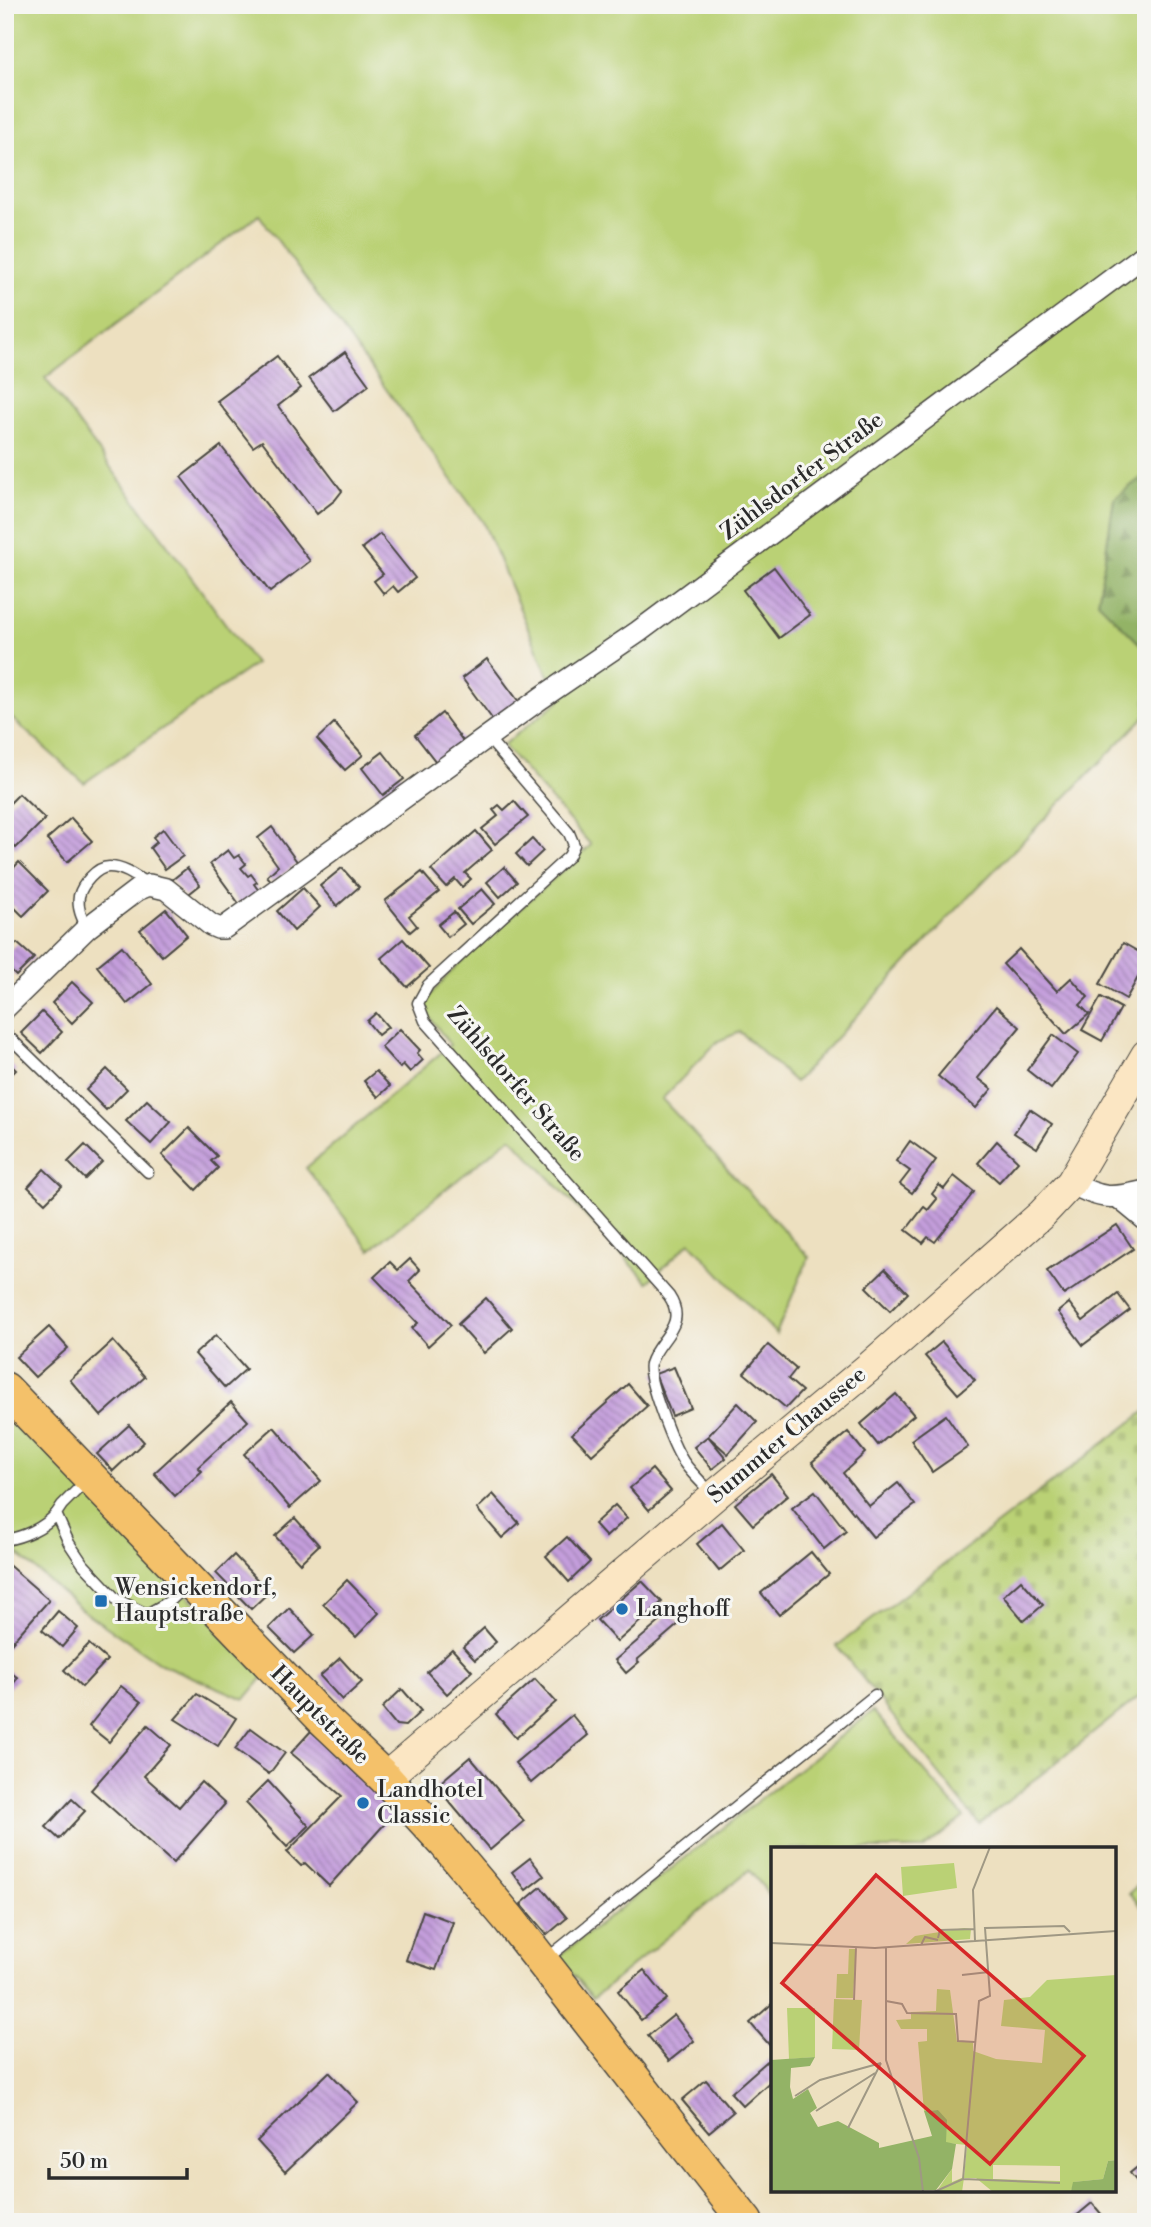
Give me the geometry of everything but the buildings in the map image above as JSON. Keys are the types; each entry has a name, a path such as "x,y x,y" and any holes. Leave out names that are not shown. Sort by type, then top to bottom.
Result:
{"main road":[{"name":"Summter Chaussee","path":"385,1778 868,1368 1042,1214 1071,1183 1146,1055"},
{"name":"Hauptstraße","path":"5,1389 322,1718 385,1778 445,1843 746,2222"}],"street":[{"name":"Zühlsdorfer Straße","path":"149,885 166,889 211,925 224,928 541,698 638,632 1146,254"},
{"path":"5,1008 87,928 137,890 149,885"},
{"path":"1071,1183 1096,1196 1118,1197 1146,1191"},
{"path":"1118,1197 1146,1220"}],"lane":[{"name":"Zühlsdorfer Straße","path":"488,738 569,833 574,845 569,856 428,985 418,1003 425,1021 676,1306 673,1327 650,1364 651,1383 681,1458 714,1496"},
{"path":"87,928 80,912 79,896 99,869 108,867 127,871 149,885"},
{"path":"5,1033 148,1172"},
{"path":"5,1540 20,1537 52,1519 90,1477"},
{"path":"57,1514 69,1543 83,1564 116,1599 147,1614 170,1601 190,1581"},
{"path":"542,1962 875,1695"}],"green space":[{"path":"5,5 1146,5 1146,474 1114,500 1099,602 1146,650 1146,715 974,891 795,1082 740,1032 718,1041 662,1099 809,1257 776,1334 690,1242 648,1282 511,1137 370,1250 306,1168 450,1045 421,1005 456,966 591,845 503,745 559,701 483,522 259,215 45,378 255,664 84,783 5,712"},
{"path":"1146,474 1146,650 1098,602 1114,499"},
{"path":"5,1408 265,1675 245,1699 161,1664 82,1610 5,1543"},
{"path":"1146,1411 1146,1691 979,1824 837,1646"},
{"path":"873,1711 964,1817 926,1847 771,1847 771,1897 749,1870 593,1998 558,1957"},
{"path":"1146,1878 1146,1912 1129,1893"}],"place":[{"name":"Wensickendorf, Hauptstraße","path":"101,1601"},
{"name":"Langhoff","path":"622,1609"},
{"name":"Landhotel Classic","path":"363,1803"}]}
